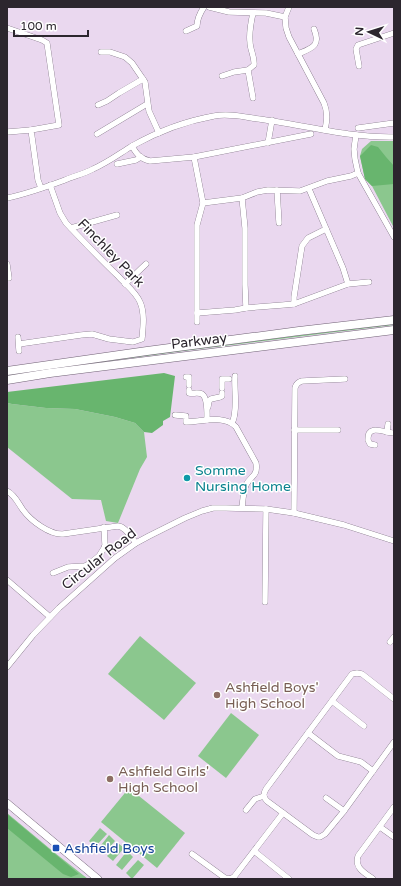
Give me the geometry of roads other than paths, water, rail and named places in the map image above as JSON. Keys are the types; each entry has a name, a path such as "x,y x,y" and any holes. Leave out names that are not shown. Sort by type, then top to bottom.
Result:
{"highway":[{"name":"Parkway","path":"7,371 147,351 394,320"},
{"name":"Parkway","path":"7,380 50,373 394,330"}],"main road":[{"path":"7,803 98,879"}],"street":[{"path":"186,31 197,26 199,16 204,7"},
{"path":"209,7 229,12 242,10 285,17"},
{"path":"289,7 285,17 286,28 291,41 327,110 325,130"},
{"path":"222,76 248,70 254,64 255,60 251,50 250,40 253,13"},
{"path":"7,28 47,43 58,125 31,130 7,132"},
{"path":"298,54 315,46 317,41 314,28"},
{"path":"359,66 356,49 358,45 394,33"},
{"path":"101,52 110,52 125,57 132,63 143,79 147,104 152,120 159,133"},
{"path":"248,70 253,98"},
{"path":"98,105 143,79"},
{"path":"97,134 147,104"},
{"path":"7,198 19,196 91,170 132,146 159,133 202,118 225,114 272,120 356,135 394,137"},
{"path":"268,143 272,120"},
{"path":"358,128 394,122"},
{"path":"372,126 372,137"},
{"path":"31,130 38,180 41,188"},
{"path":"132,146 136,154 150,161 194,157 311,134"},
{"path":"356,135 354,149 358,173 394,237"},
{"path":"117,164 136,160 141,157"},
{"path":"194,157 203,203 197,225 197,322"},
{"path":"203,203 242,198 268,190 300,192 327,181 358,173"},
{"name":"Finchley Park","path":"19,344 92,334 109,339 133,342 142,339 143,320 140,302 125,284 63,219 50,185"},
{"path":"309,189 343,268 348,284"},
{"path":"277,190 279,223"},
{"path":"242,198 245,228 246,308"},
{"path":"71,228 117,215"},
{"path":"294,304 302,246 308,238 326,229"},
{"path":"7,264 9,278 7,278"},
{"path":"125,284 146,264"},
{"path":"197,313 283,306 294,304 348,284 369,282"},
{"path":"18,337 19,351"},
{"path":"232,423 235,418 235,376"},
{"path":"186,378 189,378 189,393 197,393 205,398 207,420"},
{"path":"207,409 211,399 222,396 222,379 229,380"},
{"path":"294,513 294,430 296,384 302,381 345,379"},
{"path":"174,415 186,416 186,422 223,420 232,423 236,427 256,463 257,469 256,473 246,485 242,508"},
{"path":"387,432 388,424"},
{"path":"294,430 338,430"},
{"path":"375,445 368,442 369,432 375,430 394,433"},
{"path":"7,491 14,496 26,513 38,524 54,533 63,534 104,527 122,526 136,543"},
{"name":"Circular Road","path":"7,667 50,617 71,596 116,558 136,543 168,525 202,511 213,508 242,508 266,509 294,513 344,525 394,541"},
{"path":"265,602 266,509"},
{"path":"53,573 68,567 85,566 99,556 105,544 104,527"},
{"path":"7,580 50,617"},
{"path":"394,699 362,674 356,672 350,675 266,789 264,796 267,801 313,835 320,837 325,834 344,811 394,742"},
{"path":"332,701 364,726"},
{"path":"308,733 338,756 361,762 373,771"},
{"path":"246,810 255,799 264,796"},
{"path":"326,798 344,811"},
{"path":"373,879 359,868 357,864 358,856 394,807"},
{"path":"192,854 226,878 230,879 234,877 283,813"},
{"path":"380,827 394,837"},
{"path":"254,851 289,879"}],"place":[{"name":"Somme Nursing Home","path":"187,478"},
{"name":"Ashfield Boys' High School","path":"217,695"},
{"name":"Ashfield Girls' High School","path":"110,779"},
{"name":"Ashfield Boys","path":"56,848"}]}
